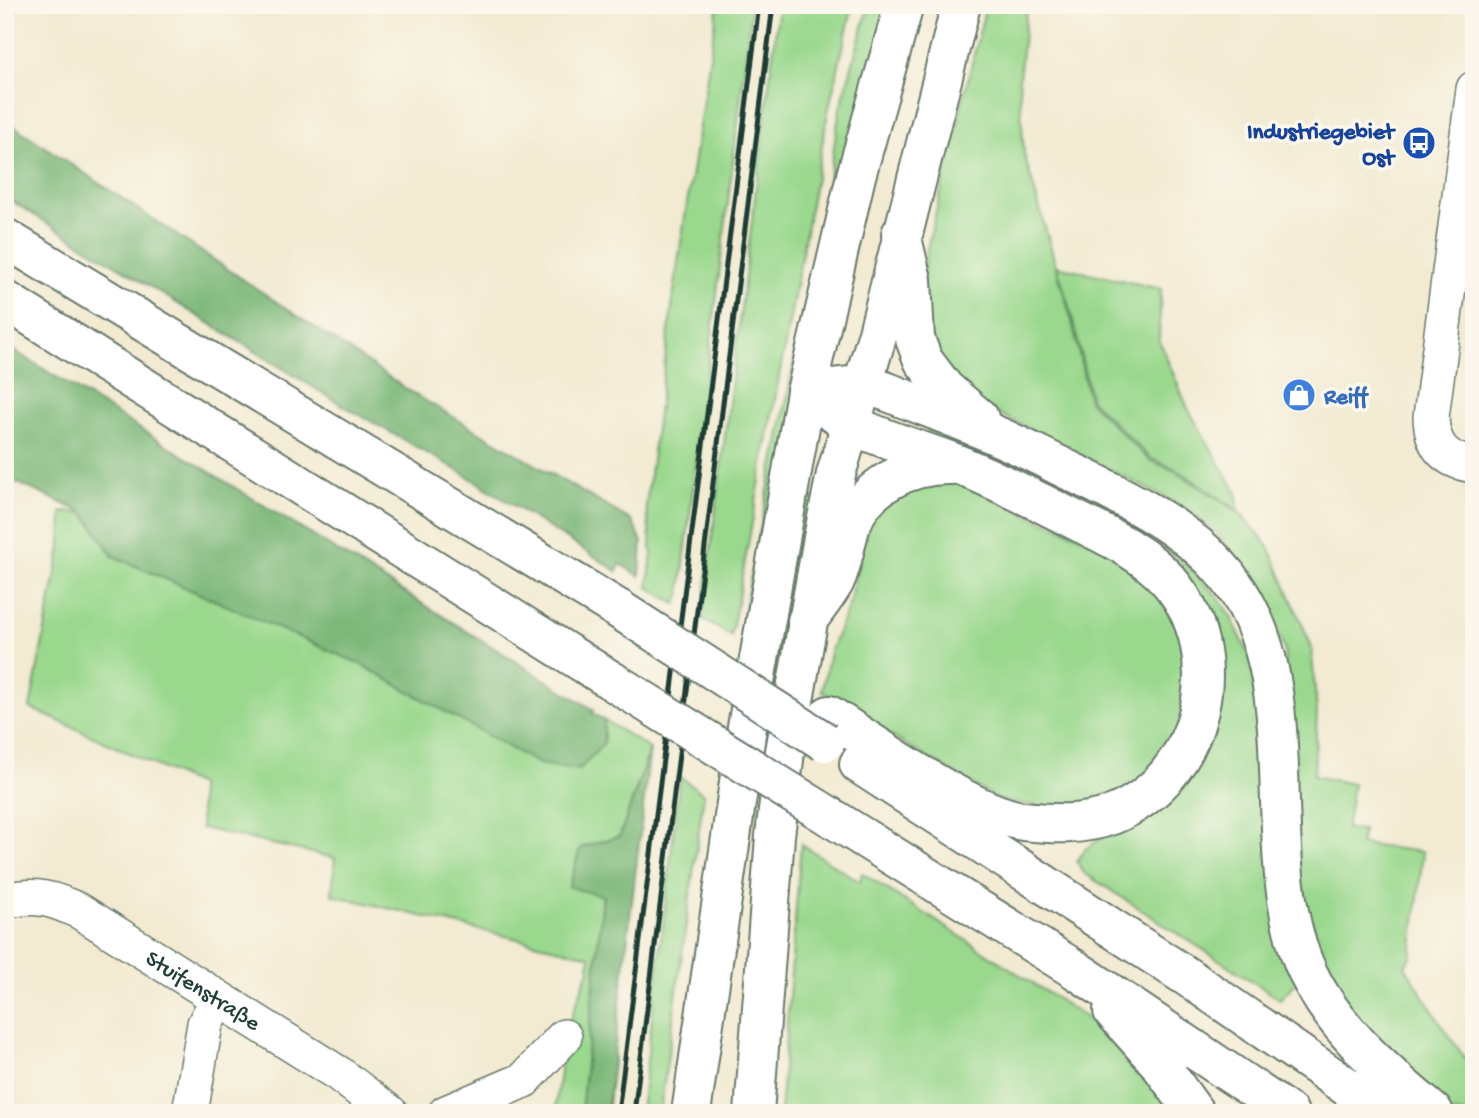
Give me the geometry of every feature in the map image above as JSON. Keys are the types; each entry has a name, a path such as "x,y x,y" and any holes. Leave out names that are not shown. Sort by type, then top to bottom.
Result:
{"main road":[{"path":"691,1113 753,687 806,391 856,176 904,5"},
{"path":"754,1113 775,836 807,621 831,500 850,424 864,386 961,5"},
{"path":"901,234 912,280 915,339 923,360 945,389 996,434"},
{"path":"5,238 545,565 622,599 827,729 1385,1113"},
{"path":"5,300 1076,970 1289,1113"},
{"path":"806,391 864,386 996,434 1178,530 1210,557 1226,575 1253,622 1272,676 1278,729 1282,875 1291,923 1304,965 1324,1001 1354,1038 1391,1077 1434,1113"},
{"path":"806,391 850,424 961,466 1136,552 1169,582 1189,611 1205,665 1200,709 1188,744 1163,778 1125,809 1094,820 1061,824 1020,820 981,807 827,729"},
{"path":"807,621 834,582 852,522 869,496 887,482 920,466 961,466"},
{"path":"1076,970 1159,1063 1195,1113"}],"street":[{"path":"1474,89 1431,417 1437,448 1446,457 1474,466"},
{"name":"Stuifenstraße","path":"5,901 36,896 54,899 81,912 339,1074 390,1113"},
{"path":"190,1113 205,1024 218,999"},
{"path":"446,1113 524,1080 564,1037"}],"green space":[{"path":"718,5 752,5 680,596 676,604 648,587 652,554 646,505 678,262"},
{"path":"779,5 853,5 829,107 731,636 702,619"},
{"path":"869,5 892,5 746,645 741,643 748,590 819,240 840,109"},
{"path":"986,5 1027,5 1019,79 1024,154 1072,322 1089,401 1149,460 1173,470 1240,513 1269,547 1311,645 1317,713 1314,776 1353,784 1346,829 1363,830 1360,844 1423,852 1411,957 1405,966 1444,1029 1474,1070 1474,1113 1448,1113 1349,1017 1304,931 1284,649 1262,595 1240,561 1215,532 1184,507 972,400 932,353 923,276 927,249"},
{"path":"5,120 414,394 632,521 642,542 640,576 620,564 617,571 464,474 342,405 5,197"},
{"path":"1057,266 1161,289 1159,340 1188,409 1237,493 1238,510 1174,468 1150,458 1091,400 1073,320"},
{"path":"5,345 594,710 592,713 604,720 604,743 579,770 539,764 358,663 113,556 84,513 5,477"},
{"path":"930,423 1153,535 1175,553 1216,595 1230,615 1252,661 1302,977 1280,999 1084,873 1077,862 1084,850 1155,802 1205,616 925,440"},
{"path":"943,481 960,483 1109,550 1164,601 1184,641 1183,722 1135,788 1065,812 997,799 868,722 870,718 822,691 830,652 849,605 869,521 899,494"},
{"path":"801,495 816,499 783,667 771,661"},
{"path":"62,512 84,513 113,556 358,663 539,764 604,743 604,720 650,749 620,836 580,848 598,893 603,895 581,1113 555,1113 564,1037 589,969 590,956 332,895 335,858 201,828 199,785 30,708 61,547"},
{"path":"650,749 607,1113 581,1113 603,896 569,887 580,848 620,836"},
{"path":"680,777 704,794 660,1113 641,1113"},
{"path":"801,844 860,882 862,873 1093,1022 1136,1055 1184,1113 780,1113"}],"railway":[{"path":"618,1113 759,5"},
{"path":"634,1113 773,5"}],"place":[{"name":"Industriegebiet Ost","path":"1419,143"},
{"name":"Reiff","path":"1299,395"}]}
